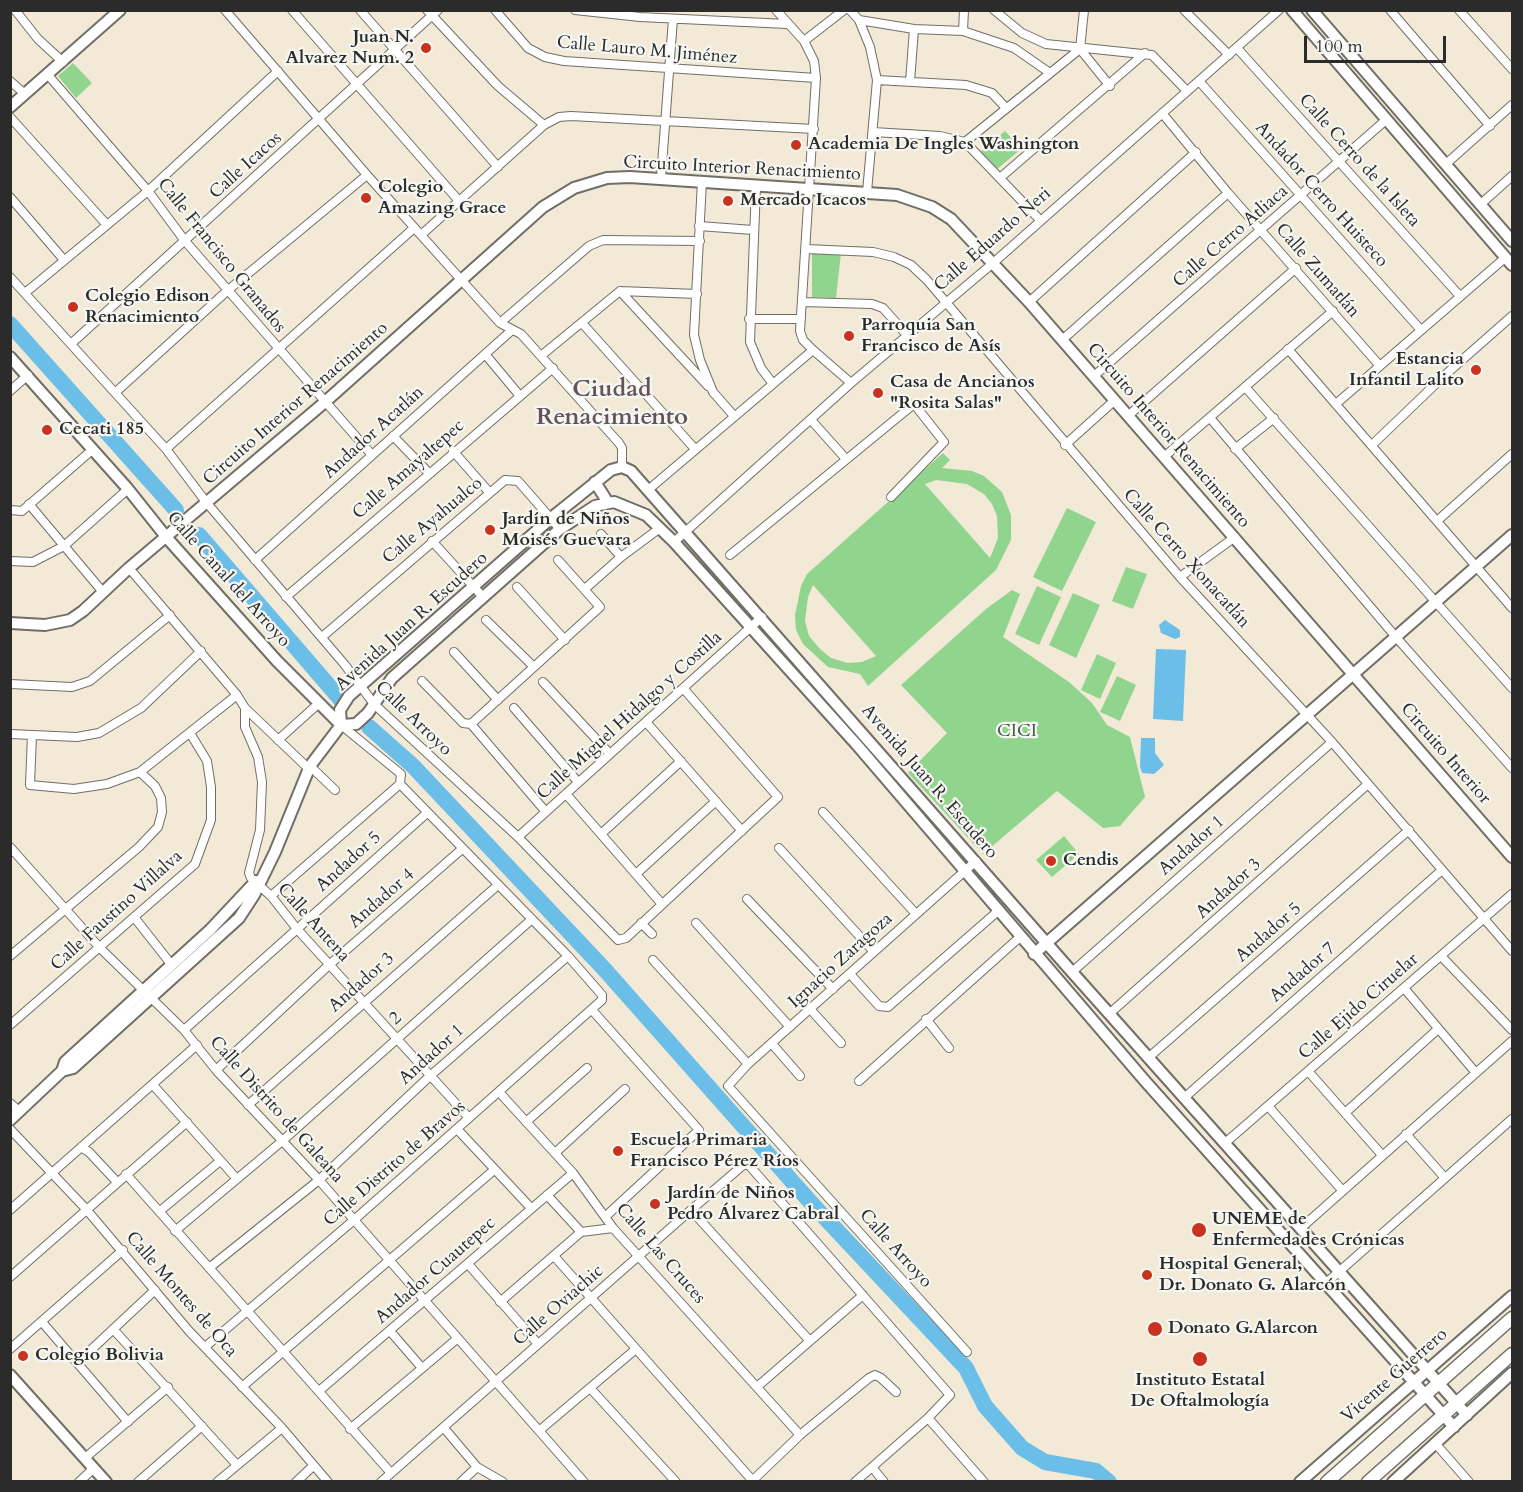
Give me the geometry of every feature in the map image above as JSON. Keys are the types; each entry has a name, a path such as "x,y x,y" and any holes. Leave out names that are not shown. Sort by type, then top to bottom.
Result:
{"main road":[{"path":"10,107 120,10"},
{"path":"1292,10 1509,261"},
{"path":"1311,10 1482,203 1512,241"},
{"name":"Circuito Interior Renacimiento","path":"10,623 45,625 70,620 463,282 543,207 566,192 588,182 607,178 661,178 897,195 932,207 951,219 1130,414 1353,673"},
{"name":"Calle Canal del Arroyo","path":"10,357 128,489 167,538 318,704 341,725"},
{"name":"Avenida Juan R. Escudero","path":"147,993 239,918 258,882 310,767 341,725 340,710 349,696 550,519 611,470 622,467 631,471 762,617 1091,994 1467,1415"},
{"path":"595,482 608,501"},
{"name":"Avenida Juan R. Escudero","path":"341,725 356,724 374,704 392,678 560,529 595,506 608,501 636,509 674,542 857,745 1078,1005 1454,1427"},
{"path":"570,503 580,516"},
{"path":"1034,954 1306,713 1512,535"},
{"path":"789,669 800,661"},
{"name":"Circuito Interior","path":"1353,673 1512,857"},
{"path":"857,745 868,737"},
{"name":"Avenida Juan R. Escudero","path":"10,1120 14,1107 62,1071 74,1068 147,993 171,964 217,924 258,882"},
{"path":"1078,1005 1091,994"},
{"name":"Vicente Guerrero","path":"1300,1482 1512,1296"},
{"path":"1327,1482 1512,1318"},
{"path":"1368,1482 1512,1354"},
{"path":"1393,1482 1512,1373"},
{"path":"10,1375 106,1482"}],"street":[{"path":"225,10 367,175 500,323 521,334 620,443 622,467"},
{"path":"292,10 459,201"},
{"path":"360,10 498,167"},
{"name":"Calle Lauro M. Jiménez","path":"495,10 528,48 545,57 564,61 816,78"},
{"path":"575,10 673,19 787,24"},
{"path":"700,10 704,19"},
{"path":"776,10 804,41 814,61 816,78 801,320 803,340 851,383"},
{"path":"804,41 844,10"},
{"path":"850,10 860,20 870,47 877,80 867,192"},
{"path":"963,31 964,10"},
{"path":"994,10 1022,33 1046,44 1080,49 1145,53 1159,60 1188,91"},
{"path":"1084,10 1080,49 1110,86"},
{"path":"1184,10 1229,55"},
{"name":"Calle Eduardo Neri","path":"674,542 812,421 851,383 992,264 1279,10"},
{"path":"1390,10 1490,126"},
{"path":"1459,10 1512,69"},
{"path":"16,11 38,39 63,62"},
{"path":"432,12 498,86 544,125"},
{"name":"Calle Icacos","path":"73,342 358,86 432,12"},
{"path":"661,178 673,19"},
{"path":"860,20 914,29 963,31 1014,48 1050,73"},
{"path":"910,82 914,29"},
{"name":"Calle Cerro de la Isleta","path":"1237,48 1460,295"},
{"path":"965,142 1080,49"},
{"path":"1001,177 1110,86 1145,53"},
{"path":"25,293 148,191 278,71"},
{"name":"Calle Francisco Granados","path":"48,75 148,191 185,242 372,455"},
{"path":"877,80 982,88 992,93 1006,108"},
{"path":"10,81 25,94"},
{"name":"Andador Cerro Huisteco","path":"1199,81 1420,329"},
{"path":"1447,163 1512,105"},
{"name":"Calle Zumatlán","path":"1162,113 1228,193 1380,366"},
{"path":"10,117 106,225"},
{"path":"421,235 544,125 559,117 665,120 814,129"},
{"name":"Calle Cerro Atliaca","path":"1095,376 1340,163 1387,119"},
{"path":"873,132 940,136 965,142 1040,220"},
{"path":"1029,302 1196,152"},
{"path":"117,391 227,291 367,175"},
{"path":"1482,203 1512,176"},
{"path":"702,182 694,334 700,360 713,392"},
{"path":"756,186 749,319 754,355 773,384"},
{"path":"1062,340 1228,193"},
{"path":"10,197 64,260"},
{"path":"699,226 753,230"},
{"path":"166,449 414,228"},
{"path":"500,323 589,246 603,240 700,241"},
{"name":"Calle Cerro Xonacatlán","path":"806,249 873,252 894,257 911,265 1180,578 1332,742 1512,951"},
{"path":"1337,404 1460,295 1509,261"},
{"path":"1130,414 1296,268"},
{"name":"Calle Canal del Arroyo","path":"10,277 117,391 166,449 206,502"},
{"path":"542,356 620,291 697,294"},
{"path":"620,291 734,416"},
{"path":"803,302 872,304 883,308 908,335"},
{"path":"1165,456 1211,419 1333,310"},
{"path":"1372,445 1445,375 1512,316"},
{"path":"749,319 801,320"},
{"path":"582,323 694,449"},
{"name":"Andador Acatlán","path":"255,560 512,330"},
{"path":"1288,349 1512,608"},
{"path":"648,490 813,350"},
{"path":"485,354 520,396"},
{"name":"Calle Amayaltepec","path":"286,597 553,368"},
{"path":"10,391 28,375"},
{"path":"1246,388 1512,688"},
{"path":"1065,445 1115,400"},
{"path":"730,555 914,404 944,442 891,497"},
{"path":"1235,449 1274,418"},
{"path":"1211,419 1395,636 1512,768"},
{"path":"812,421 846,459"},
{"path":"393,436 429,473"},
{"path":"10,510 22,511 92,450"},
{"path":"453,452 489,492"},
{"path":"1437,521 1512,454"},
{"name":"Calle Ayahualco","path":"322,637 489,492 506,480 518,481 560,529"},
{"path":"10,561 33,562 63,546 128,489"},
{"name":"Calle Arroyo","path":"206,502 322,637 374,704 518,837 618,940 626,938 641,923"},
{"path":"29,504 102,591"},
{"path":"586,588 621,557 660,528"},
{"path":"601,534 621,557"},
{"path":"1180,578 1235,537"},
{"path":"432,541 483,597"},
{"path":"469,725 600,607 586,588 558,560"},
{"path":"129,568 237,694 245,708 335,790"},
{"path":"517,587 565,640"},
{"path":"10,684 72,687 90,681 170,615"},
{"name":"Calle Miguel Hidalgo y Costilla","path":"518,837 762,617"},
{"path":"486,620 534,667"},
{"path":"10,734 77,737 99,733 141,708 201,651"},
{"path":"454,652 498,700"},
{"path":"422,681 469,725 546,812"},
{"path":"543,682 610,754"},
{"path":"652,934 641,923 778,797 683,688"},
{"path":"32,735 30,785 74,789 107,784 140,772 237,694"},
{"path":"278,740 318,704"},
{"name":"Calle Antena","path":"245,708 245,727 258,757 262,782 260,830 249,873 469,1118"},
{"path":"514,708 578,782"},
{"path":"646,722 742,831"},
{"name":"Calle Canal del Arroyo","path":"341,725 401,774 400,784 568,956 602,995 602,1000"},
{"name":"Calle Faustino Villalva","path":"10,1025 195,864 207,835 212,787 207,761 190,733"},
{"name":"Andador 1","path":"1072,972 1332,742"},
{"path":"601,834 681,762"},
{"path":"10,956 67,909 158,827 162,812 161,798 155,786 140,772"},
{"path":"271,896 400,784"},
{"name":"Andador 3","path":"1109,1014 1368,784"},
{"path":"566,794 662,903"},
{"path":"636,874 716,801"},
{"path":"823,812 916,914"},
{"name":"Andador 5","path":"184,1030 427,813"},
{"name":"Andador 5","path":"1148,1058 1408,830"},
{"name":"Calle Distrito de Galeana","path":"10,846 100,948 184,1030 216,1070 319,1180 584,1482"},
{"path":"779,848 874,952"},
{"name":"Andador 4","path":"216,1070 329,964 462,849"},
{"name":"Ignacio Zaragoza","path":"728,1086 748,1064 976,861"},
{"name":"Andador 7","path":"1184,1098 1443,870"},
{"name":"Andador 3","path":"248,1105 498,885"},
{"name":"Calle Ejido Ciruelar","path":"1226,1143 1512,894"},
{"path":"747,899 832,989"},
{"path":"849,974 879,1006 888,1007 998,911"},
{"path":"134,917 171,964"},
{"name":"2","path":"175,1231 281,1142 532,920"},
{"path":"696,923 790,1027"},
{"path":"859,1081 1020,937"},
{"name":"Andador 1","path":"209,1268 319,1180 430,1076 568,956"},
{"path":"1441,956 1512,1030"},
{"path":"653,960 748,1064"},
{"path":"1404,988 1476,1073"},
{"name":"Calle Distrito de Bravos","path":"205,1347 457,1130 602,1000"},
{"path":"810,1009 841,1043"},
{"path":"592,1010 699,1130 606,1216"},
{"path":"926,1019 949,1048"},
{"path":"1345,1113 1438,1029"},
{"path":"1300,1228 1512,1041"},
{"path":"10,1210 51,1171 197,1045"},
{"path":"772,1045 800,1076"},
{"path":"526,1122 587,1068"},
{"path":"1308,1071 1382,1155"},
{"path":"153,1085 236,1178"},
{"name":"Calle Arroyo","path":"728,1086 967,1352"},
{"path":"555,1153 625,1089"},
{"name":"Calle Las Cruces","path":"499,1092 573,1173 613,1228 800,1435"},
{"path":"1268,1106 1342,1190"},
{"path":"1325,1284 1512,1119"},
{"path":"10,1277 187,1122"},
{"name":"Calle Montes de Oca","path":"10,1129 123,1250 205,1347 282,1428 328,1482"},
{"path":"457,1130 531,1208"},
{"path":"1406,1134 1445,1178"},
{"path":"81,1147 89,1152 117,1182"},
{"path":"160,1211 220,1161"},
{"name":"Calle Oviachic","path":"381,1482 742,1166 748,1164 863,1295"},
{"path":"243,1387 494,1170"},
{"name":"Andador Cuautepec","path":"319,1391 573,1173"},
{"path":"126,1174 391,1473"},
{"path":"547,1195 581,1232"},
{"path":"691,1210 809,1340"},
{"path":"500,1302 581,1232 613,1228"},
{"path":"10,1349 123,1250"},
{"path":"554,1256 751,1481 800,1435 869,1378 875,1375 881,1378 896,1392"},
{"path":"468,1264 538,1344"},
{"path":"77,1363 155,1290"},
{"path":"758,1386 863,1295 950,1395 928,1418 855,1482"},
{"path":"42,1322 128,1422"},
{"path":"114,1329 237,1465"},
{"path":"390,1331 422,1368"},
{"path":"350,1429 458,1338"},
{"path":"540,1430 636,1349"},
{"path":"85,1458 168,1387"},
{"path":"591,1389 676,1482"},
{"path":"928,1418 984,1482"},
{"path":"138,1482 202,1426"},
{"path":"217,1482 282,1428"},
{"path":"444,1428 477,1467 493,1474 503,1482"},
{"path":"1435,1443 1469,1482"},
{"path":"296,1482 313,1466"},
{"path":"461,1482 477,1467"},
{"path":"872,1467 884,1482"},
{"path":"80,1482 94,1468"}],"green space":[{"path":"73,63 92,83 76,98 58,76"},
{"path":"1005,131 1021,149 996,170 980,152"},
{"path":"812,252 841,253 836,298 812,297"},
{"path":"943,453 950,460 942,468 972,471 984,476 1002,492 1011,515 1011,540 996,570 868,686 860,674 828,667 803,644 796,630 795,615 801,586 807,574","holes":["936,480 967,484 984,494 992,504 997,516 998,538 990,558 925,484","813,585 876,656 862,662 848,663 831,658 820,649 809,636 805,621 808,597"]},
{"path":"1067,508 1096,522 1062,591 1033,577"},
{"path":"1126,567 1147,574 1133,609 1112,601"},
{"path":"1037,586 1061,597 1039,645 1015,634"},
{"name":"CICI","path":"1012,590 1020,594 1003,637 1069,682 1092,703 1107,725 1130,737 1145,797 1120,826 1103,828 1057,791 983,854 908,773 947,733 901,685 986,609"},
{"path":"1073,593 1100,605 1076,658 1049,645"},
{"path":"1097,654 1116,663 1100,699 1081,690"},
{"path":"1117,676 1136,685 1120,721 1100,712"},
{"path":"1064,836 1079,854 1052,877 1036,860"}],"water":[{"path":"1165,620 1180,630 1180,637 1175,639 1161,633 1159,625"},
{"path":"1156,649 1186,650 1183,721 1153,719"},
{"path":"1141,738 1155,738 1155,753 1164,765 1154,774 1142,773 1140,767"}],"waterway":[{"path":"10,324 176,510"},
{"path":"199,535 342,701"},
{"path":"369,727 413,766 606,971 813,1205 966,1368 985,1406 1022,1448 1045,1462 1096,1471 1109,1482"}],"place":[{"name":"Juan N. Alvarez Num. 2","path":"426,48"},
{"name":"Academia De Ingles Washington","path":"796,145"},
{"name":"Colegio Amazing Grace","path":"366,198"},
{"name":"Mercado Icacos","path":"728,201"},
{"name":"Colegio Edison Renacimiento","path":"73,307"},
{"name":"Parroquia San Francisco de Asís","path":"849,336"},
{"name":"Estancia Infantil Lalito","path":"1476,370"},
{"name":"Casa de Ancianos \"Rosita Salas\"","path":"878,393"},
{"name":"Cecati 185","path":"47,430"},
{"name":"Jardín de Niños Moisés Guevara","path":"490,530"},
{"name":"Cendis","path":"1051,861"},
{"name":"Escuela Primaria Francisco Pérez Ríos","path":"618,1151"},
{"name":"Jardín de Niños Pedro Álvarez Cabral","path":"655,1204"},
{"name":"UNEME de Enfermedades Crónicas","path":"1199,1230"},
{"name":"Hospital General, Dr. Donato G. Alarcón","path":"1147,1275"},
{"name":"Donato G.Alarcon","path":"1155,1329"},
{"name":"Colegio Bolivia","path":"23,1356"},
{"name":"Instituto Estatal De Oftalmología","path":"1200,1359"}],"district":[{"name":"Ciudad Renacimiento","path":"612,404"}]}
